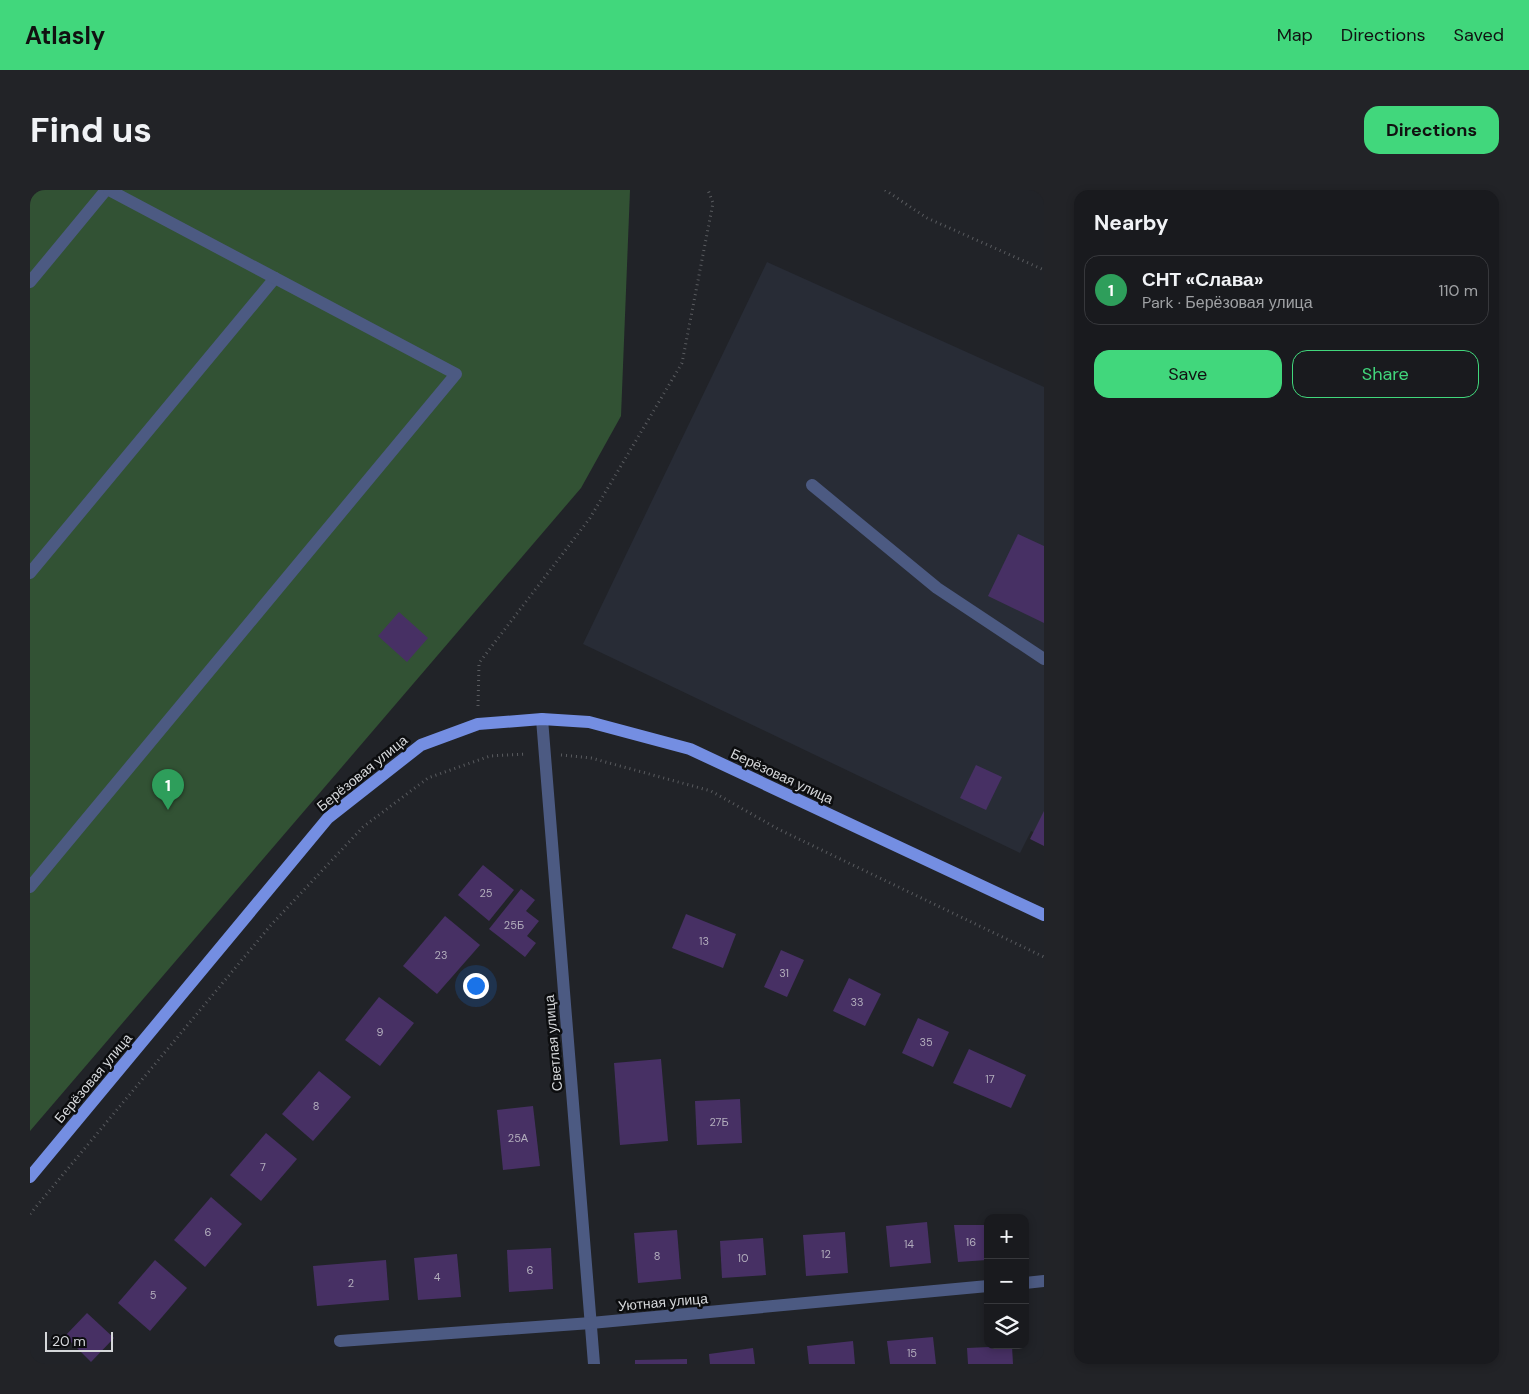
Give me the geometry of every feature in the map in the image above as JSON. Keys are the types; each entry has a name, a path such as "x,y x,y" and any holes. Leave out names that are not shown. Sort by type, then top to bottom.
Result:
{"main road":[{"name":"Берёзовая улица","path":"30,1178 328,818 421,746 478,724 542,719 589,722 690,749 1044,915"}],"street":[{"path":"30,282 108,190 456,374 30,887"},
{"path":"30,573 275,278"},
{"path":"812,485 937,588 1044,659"},
{"name":"Светлая улица","path":"542,719 594,1364"},
{"path":"1029,1283 1044,1281"},
{"name":"Уютная улица","path":"340,1341 591,1323 984,1286"}],"path":[{"path":"478,724 479,664 590,518 682,363 714,203 708,190"},
{"path":"885,190 927,218 1044,270"},
{"path":"30,1214 271,925 363,827 428,778 490,756 545,754 591,758 711,791 778,829 1044,957"}],"shaded area":[{"path":"767,262 1044,387 1044,837 1031,831 1020,853 583,644"}],"green space":[{"path":"30,190 630,190 621,416 581,488 30,1131"}],"building":[{"path":"1018,534 1044,546 1044,623 988,596"},
{"path":"399,612 428,638 407,662 378,636"},
{"path":"976,765 1002,777 986,810 960,798"},
{"path":"1044,811 1044,846 1030,839"},
{"path":"483,865 514,890 489,921 458,895"},
{"path":"521,889 535,900 526,911 539,921 527,936 536,943 525,957 489,929"},
{"path":"686,914 736,934 723,968 672,948"},
{"path":"445,916 480,945 437,994 403,966"},
{"path":"781,950 804,960 787,997 764,987"},
{"path":"849,978 881,994 865,1026 833,1011"},
{"path":"379,997 414,1023 380,1066 345,1040"},
{"path":"918,1018 949,1032 933,1067 902,1053"},
{"path":"969,1049 1026,1075 1011,1108 953,1083"},
{"path":"661,1059 668,1141 620,1145 614,1063"},
{"path":"319,1071 351,1097 313,1141 282,1114"},
{"path":"740,1099 742,1143 697,1145 695,1101"},
{"path":"533,1106 540,1166 503,1170 497,1110"},
{"path":"266,1133 297,1159 261,1201 230,1175"},
{"path":"211,1197 242,1224 205,1267 174,1240"},
{"path":"927,1222 931,1263 890,1267 886,1226"},
{"path":"954,1225 984,1225 984,1260 958,1262"},
{"path":"677,1230 681,1279 638,1283 634,1233"},
{"path":"845,1232 848,1273 806,1276 803,1235"},
{"path":"763,1238 766,1275 722,1278 720,1241"},
{"path":"551,1248 553,1289 509,1292 507,1250"},
{"path":"457,1254 461,1297 418,1300 414,1258"},
{"path":"155,1260 187,1288 150,1331 118,1303"},
{"path":"386,1260 389,1300 317,1306 313,1266"},
{"path":"87,1313 114,1338 91,1362 65,1336"},
{"path":"933,1337 936,1364 890,1364 887,1341"},
{"path":"853,1341 855,1364 809,1364 807,1346"},
{"path":"753,1348 755,1364 710,1364 709,1354"},
{"path":"967,1348 1012,1349 1013,1364 968,1364"},
{"path":"687,1359 687,1364 635,1364 635,1360"}],"place":[{"name":"СНТ «Слава»","path":"168,810"}]}
